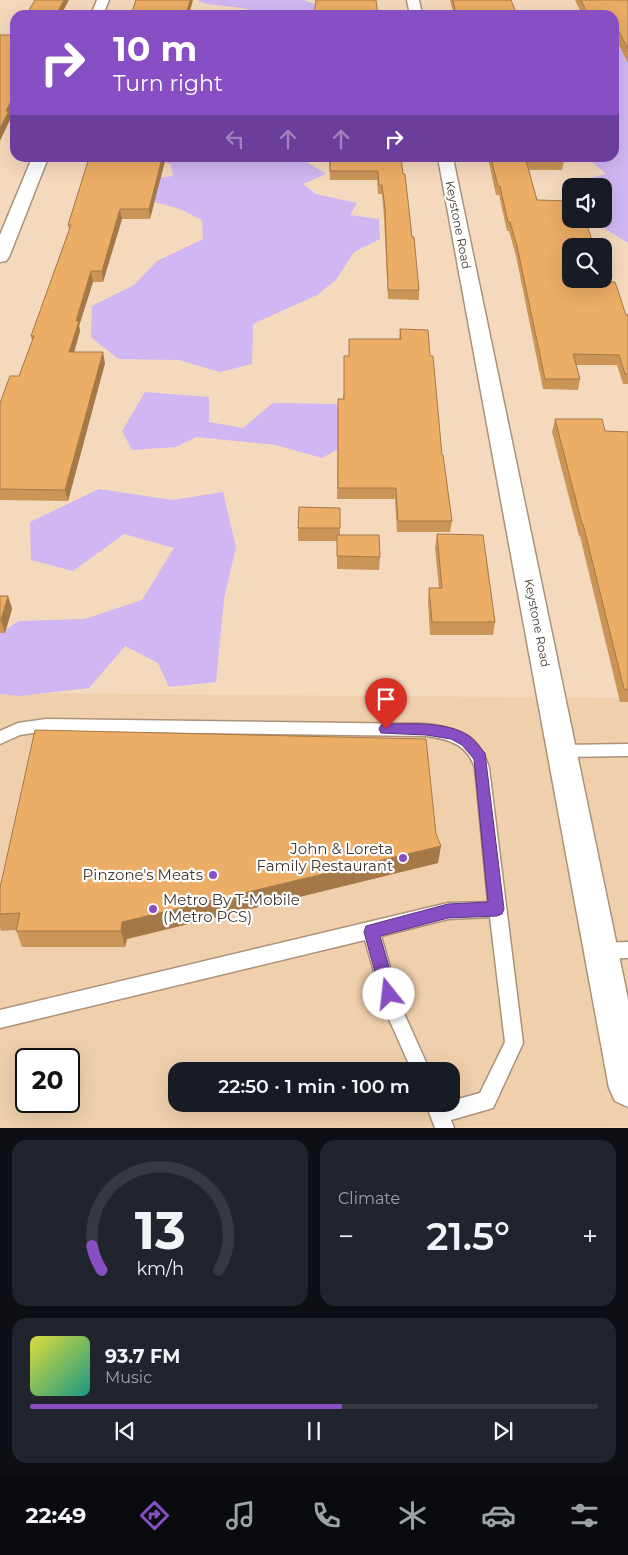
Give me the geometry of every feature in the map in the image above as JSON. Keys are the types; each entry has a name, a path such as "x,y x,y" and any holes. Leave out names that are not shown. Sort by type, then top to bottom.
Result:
{"street":[{"path":"0,257 38,162"},
{"name":"Keystone Road","path":"446,162 628,1088"}],"lane":[{"path":"0,738 18,729 46,725 426,730 454,734 466,741 480,757 514,1043 486,1101 440,1115"},
{"path":"562,751 628,750"},
{"path":"0,1019 371,932 448,911 497,909"},
{"path":"371,932 394,1010 417,1062"},
{"path":"601,950 628,950"}],"shaded area":[{"path":"197,0 304,0 328,10 248,10 206,4"},
{"path":"619,42 628,44 628,243 604,228 612,228 612,178 589,178 606,174 592,162 619,162"},
{"path":"165,162 307,162 326,174 303,184 316,194 357,203 350,215 379,219 380,239 354,252 336,280 317,295 253,324 252,364 220,372 179,360 118,359 91,337 92,306 134,285 157,261 203,239 202,220 180,209 144,199 149,179 173,176 171,165"},
{"path":"145,392 209,397 209,422 243,428 273,403 336,404 360,437 322,458 276,445 196,437 176,447 132,450 122,431"},
{"path":"99,489 173,500 223,492 236,547 224,599 216,682 169,687 158,663 125,646 89,688 19,696 0,694 0,633 19,621 85,619 142,600 174,548 124,534 73,571 31,560 30,522"},
{"path":"0,693 628,698 628,1127 0,1128"}],"building":[{"path":"35,0 64,0 59,10 29,10"},
{"path":"136,0 190,0 187,10 133,10"},
{"path":"316,0 376,0 377,10 315,10"},
{"path":"453,0 511,0 515,10 455,10"},
{"path":"581,0 628,0 628,49 619,32 619,10 586,10"},
{"path":"0,35 10,35 10,103 6,111 9,111 0,128"},
{"path":"88,162 161,162 149,209 120,209 102,271 91,271 76,321 79,321 69,352 103,352 65,490 0,489 0,403 10,376 19,376 34,336 31,336 71,225 68,225"},
{"path":"330,162 402,162 403,174 405,174 412,237 414,237 419,290 388,290 385,208 382,185 379,185 378,171 330,171"},
{"path":"492,162 526,162 537,200 562,201 562,228 588,228 591,238 562,238 562,288 612,288 612,282 615,282 626,315 628,315 628,374 625,374 619,355 573,354 580,379 545,379 517,246 510,222 508,222 500,186 498,186"},
{"path":"400,329 428,330 430,356 433,356 442,455 452,521 398,521 396,488 338,488 338,399 344,399 344,356 349,356 349,339 401,339"},
{"path":"555,419 602,419 605,431 628,432 628,690 624,689"},
{"path":"299,507 340,508 340,528 298,528"},
{"path":"437,534 483,535 495,622 432,622 429,588 442,588"},
{"path":"337,535 379,535 380,557 337,556"},
{"path":"0,596 8,596 1,620 0,620"},
{"path":"35,730 426,739 436,834 441,846 122,922 121,931 16,931 20,913 0,914 0,888"}],"place":[{"name":"John & Loreta Family Restaurant","path":"403,858"},
{"name":"Pinzone's Meats","path":"213,875"},
{"name":"Metro By T-Mobile (Metro PCS)","path":"153,909"}],"route":[{"path":"386,729 442,731 454,734 466,741 475,749 480,757 497,909 448,911 371,932 389,994"}]}
